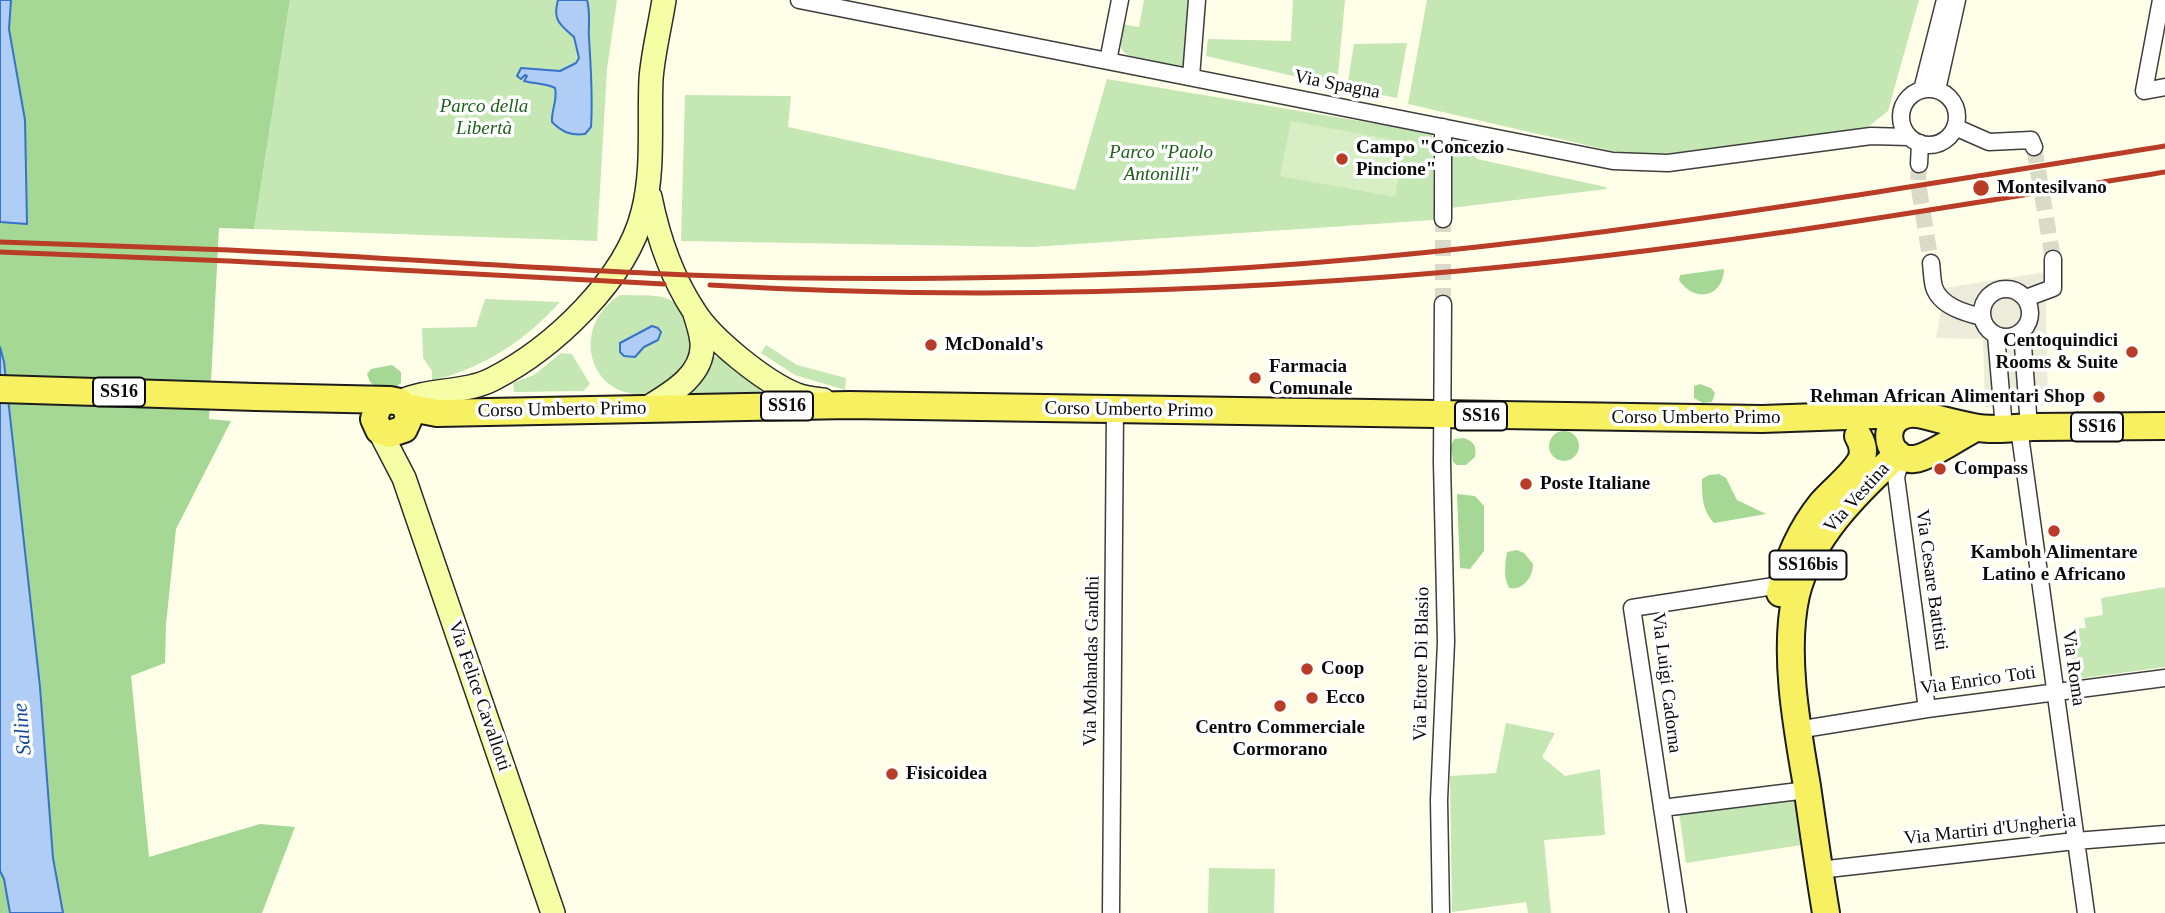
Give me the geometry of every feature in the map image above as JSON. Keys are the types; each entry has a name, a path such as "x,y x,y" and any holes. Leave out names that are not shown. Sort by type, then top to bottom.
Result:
{"main road":[{"name":"SS16","path":"0,389 309,397 394,418"},
{"name":"Corso Umberto Primo","path":"394,418 437,413 849,405 1762,419 1913,415 1975,428 2165,426"},
{"path":"1821,416 1858,436 1895,449 1892,423 1913,415 1932,423 1936,433 1935,445 1928,454"},
{"name":"Corso Umberto Primo","path":"1928,454 1975,428"},
{"name":"Via Vestina","path":"1796,718 1777,657 1775,639 1783,581 1790,558 1805,528 1822,503 1861,458 1862,445 1858,436"},
{"name":"SS16","path":"1895,449 1913,460 1928,454"},
{"name":"Via Vestina","path":"1845,479 1861,474 1895,449"},
{"name":"Via Vestina","path":"1825,913 1796,718 1793,615 1804,572 1818,546 1839,514 1895,449"}],"street":[{"path":"394,418 419,395 481,385 495,378 553,338 595,298 623,260 639,227 648,187 651,76 664,0"},
{"name":"Via Spagna","path":"799,0 1613,160 1668,163 1871,136 1915,140"},
{"path":"1108,61 1120,0"},
{"path":"1191,77 1197,0"},
{"path":"1929,90 1945,0"},
{"path":"1929,90 1957,0"},
{"path":"2161,0 2144,91 2165,87"},
{"path":"1915,140 1937,144 1945,140 1955,127 1957,118 1954,102 1943,92 1929,90 1909,98 1904,104 1902,121 1915,140 1919,164"},
{"name":"Via Spagna","path":"1871,136 1902,121"},
{"path":"1443,127 1443,219"},
{"path":"1955,127 1989,142 2031,140 2034,147"},
{"path":"647,408 675,391 697,365 702,340 695,314 669,262 656,228 648,187"},
{"path":"2026,298 2053,288 2053,259"},
{"path":"1931,263 1934,289 1961,312 1982,317"},
{"path":"2001,289 2015,290 2026,298 2031,312 2022,332 2010,337 1996,335 1986,327 1982,317 1984,303 1994,292 2001,289"},
{"name":"Via Ettore Di Blasio","path":"1441,913 1439,800 1446,642 1442,462 1443,303"},
{"path":"695,314 766,380 798,396 849,405"},
{"path":"2018,428 2022,332"},
{"path":"1996,335 2018,428"},
{"name":"Via Mohandas Gandhi","path":"1111,913 1115,409"},
{"name":"Via Felice Cavallotti","path":"394,418 404,478 553,913"},
{"name":"Via Roma","path":"2018,428 2086,913"},
{"name":"Via Cesare Battisti","path":"1895,449 1896,477 1927,709"},
{"name":"Via Luigi Cadorna","path":"1678,913 1632,608 1774,586 1783,581"},
{"name":"Via Enrico Toti","path":"1796,718 1927,709 2165,678"},
{"path":"1662,808 1807,790"},
{"name":"Via Martiri d'Ungheria","path":"1819,870 2075,841 2165,834"}],"green space":[{"path":"11,0 290,0 254,229 219,228 209,419 231,421 176,529 166,624 165,663 131,676 149,857 260,824 295,827 262,913 63,913 53,858 40,687 4,363 0,347 0,222 26,224 25,120 9,29"},
{"name":"Parco della Libertà","path":"290,0 617,0 607,69 597,241 254,229"},
{"path":"1144,0 1188,0 1184,69 1139,60 1124,52 1121,47 1122,24 1139,27"},
{"path":"1293,0 1345,0 1337,86 1206,56 1208,39 1291,41"},
{"path":"1427,0 1919,0 1888,111 1864,130 1638,157 1408,104"},
{"path":"1407,43 1397,98 1347,88 1354,44"},
{"name":"Parco \"Paolo Antonilli\"","path":"1107,79 1432,133 1434,220 1032,247 681,241 685,95 791,96 788,127 1075,190"},
{"name":"Campo \"Concezio Pincione\"","path":"1291,121 1405,142 1395,197 1280,176"},
{"path":"1457,139 1464,141 1477,159 1607,189 1450,208 1450,145"},
{"path":"1724,269 1719,286 1707,294 1692,292 1679,280 1680,275"},
{"path":"620,295 658,296 675,303 687,322 691,341 686,368 651,393 630,393 613,387 601,376 593,360 591,343 594,326 604,309","holes":["652,326 658,340 644,347 635,357 625,341"]},
{"path":"485,299 560,302 532,329 502,351 469,368 432,381 432,371 423,358 422,328 476,327"},
{"path":"766,345 797,365 846,378 845,390 795,375 761,353"},
{"path":"561,353 572,354 590,384 583,391 514,392 513,383 534,375"},
{"path":"725,356 761,389 757,397 695,397 690,390 714,357"},
{"path":"392,365 401,372 401,383 393,389 379,390 370,382 367,374 371,369"},
{"path":"1700,384 1711,388 1715,393 1712,402 1703,403 1694,398 1694,386"},
{"path":"1564,431 1575,435 1579,446 1575,457 1564,461 1553,457 1549,446 1553,435"},
{"path":"1464,438 1474,445 1475,457 1466,465 1457,465 1453,462 1451,446 1454,439"},
{"path":"1719,474 1726,478 1737,500 1766,514 1714,523 1705,508 1702,479"},
{"path":"1457,494 1475,496 1484,506 1484,551 1470,569 1460,568"},
{"path":"1517,550 1524,553 1533,564 1533,569 1523,585 1509,588 1505,575 1507,552"},
{"path":"2165,587 2165,667 2076,679 2071,629 2086,628 2084,618 2103,615 2101,598"},
{"path":"1506,723 1555,733 1542,757 1565,776 1600,769 1605,835 1544,840 1551,913 1528,913 1526,902 1452,912 1450,776 1496,773"},
{"path":"1793,794 1801,845 1686,863 1679,812"},
{"path":"1209,868 1275,869 1274,913 1208,913"},
{"path":"0,871 4,879 10,913 0,913"}],"shaded area":[{"path":"2045,272 2048,405 1985,407 1983,339 1936,338 1945,288"}],"water":[{"path":"0,0 11,0 9,29 25,120 27,224 0,222"},
{"path":"558,0 587,0 592,116 591,127 585,134 567,132 552,122 555,88 524,81 527,76 525,75 521,79 517,76 521,68 560,71 576,63 579,58 574,37 557,18"},
{"path":"652,326 661,332 658,340 644,347 635,357 624,356 620,352 620,343"},
{"name":"Saline","path":"0,347 4,362 40,687 53,858 63,913 10,913 0,871"}],"tunnel":[{"path":"2034,147 2053,259"},
{"path":"1919,164 1918,183 1931,263"},
{"path":"1443,219 1443,304"}],"railway":[{"path":"0,242 229,250 745,277 1032,277 1146,273 1274,266 1530,241 1784,206 2165,146"},
{"path":"710,285 803,290 991,293 1178,289 1366,279 1636,252 2165,172"},
{"path":"0,252 664,284"}],"place":[{"name":"Campo \"Concezio Pincione\"","path":"1342,159"},
{"name":"Montesilvano","path":"1981,188"},
{"name":"McDonald's","path":"931,345"},
{"name":"Centoquindici Rooms & Suite","path":"2132,352"},
{"name":"Farmacia Comunale","path":"1255,378"},
{"name":"Rehman African Alimentari Shop","path":"2099,397"},
{"name":"Compass","path":"1940,469"},
{"name":"Poste Italiane","path":"1526,484"},
{"name":"Kamboh Alimentare Latino e Africano","path":"2054,531"},
{"name":"Coop","path":"1307,669"},
{"name":"Ecco","path":"1312,698"},
{"name":"Centro Commerciale Cormorano","path":"1280,706"},
{"name":"Fisicoidea","path":"892,774"}]}
